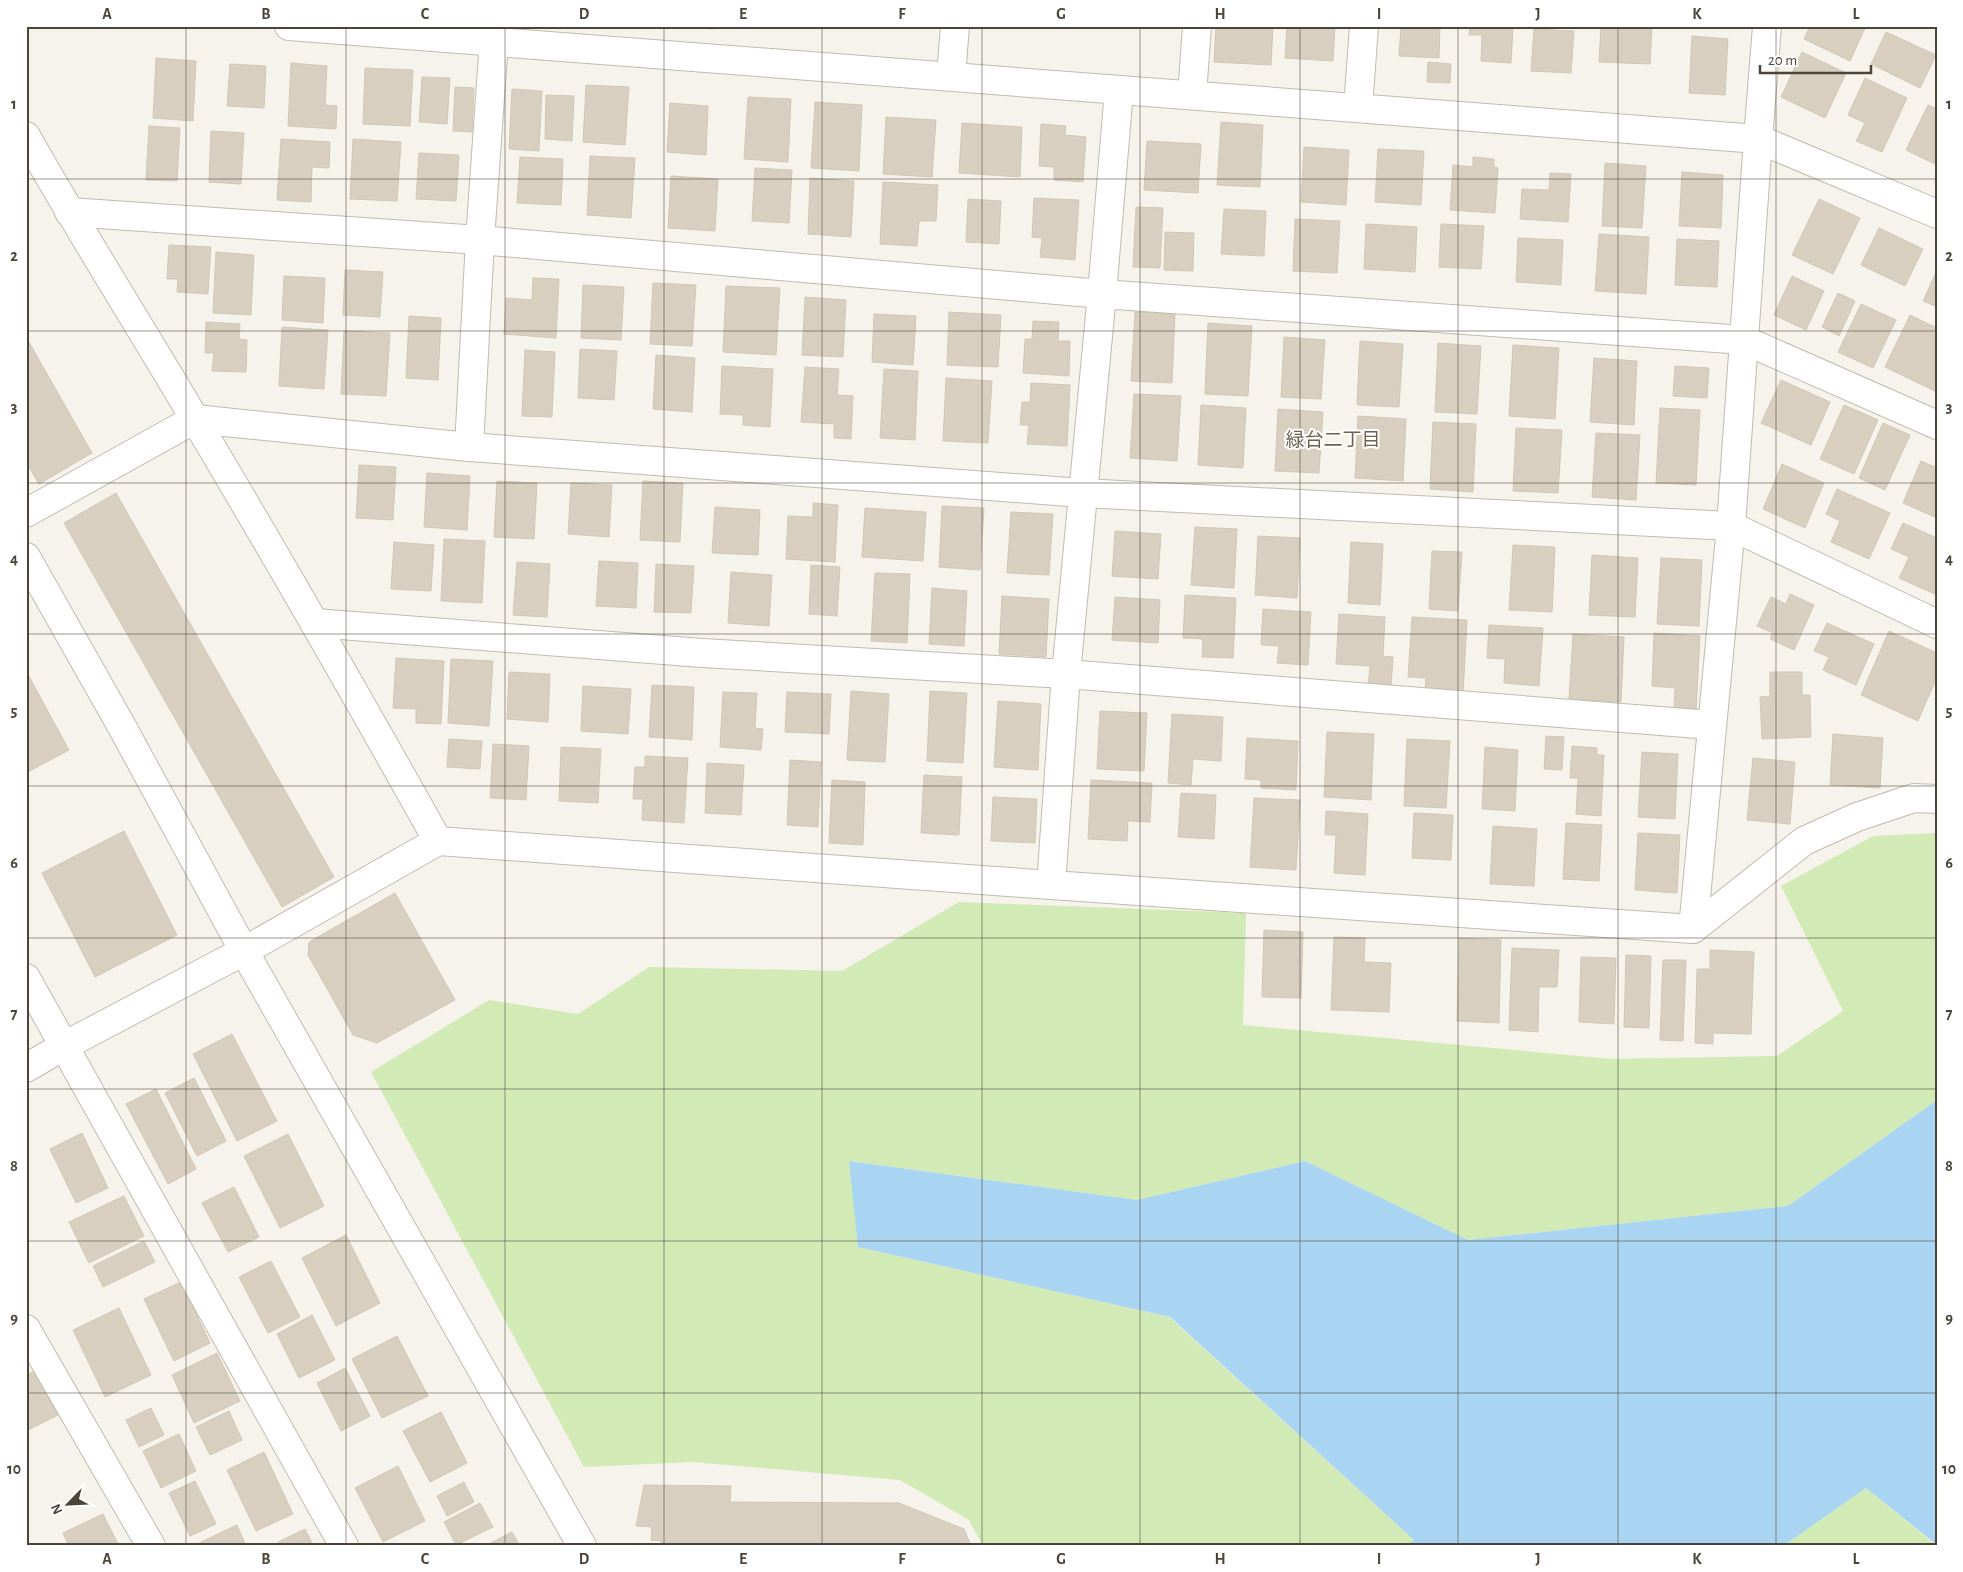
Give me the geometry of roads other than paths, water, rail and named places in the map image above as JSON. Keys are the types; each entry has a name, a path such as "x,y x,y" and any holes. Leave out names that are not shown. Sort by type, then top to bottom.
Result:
{"street":[{"path":"289,26 495,34 1118,90 1758,139 1937,214"},
{"path":"952,76 955,26"},
{"path":"1192,95 1197,26"},
{"path":"1358,108 1364,26"},
{"path":"1694,929 1711,725 1731,526 1767,26"},
{"path":"469,447 480,240 495,34"},
{"path":"1051,885 1066,674 1102,294 1118,90"},
{"path":"26,136 69,212 195,419 315,622 438,841"},
{"path":"69,212 480,240 1102,294 1744,340 1937,425"},
{"path":"26,514 195,419 469,447 1082,493 1731,526 1937,624"},
{"path":"26,557 122,725 244,951 582,1546"},
{"path":"315,622 702,653 1066,674 1711,725"},
{"path":"26,1068 244,951 438,841 1694,929 1804,841 1857,817 1914,798 1937,799"},
{"path":"26,978 344,1546"},
{"path":"28,1337 152,1546"}],"water":[{"path":"1937,1100 1937,1545 1866,1488 1783,1546 1407,1546 1414,1540 1170,1317 858,1247 849,1161 1137,1200 1305,1161 1468,1240 1788,1206"}],"district":[{"name":"緑台二丁目","path":"1333,439"}]}
